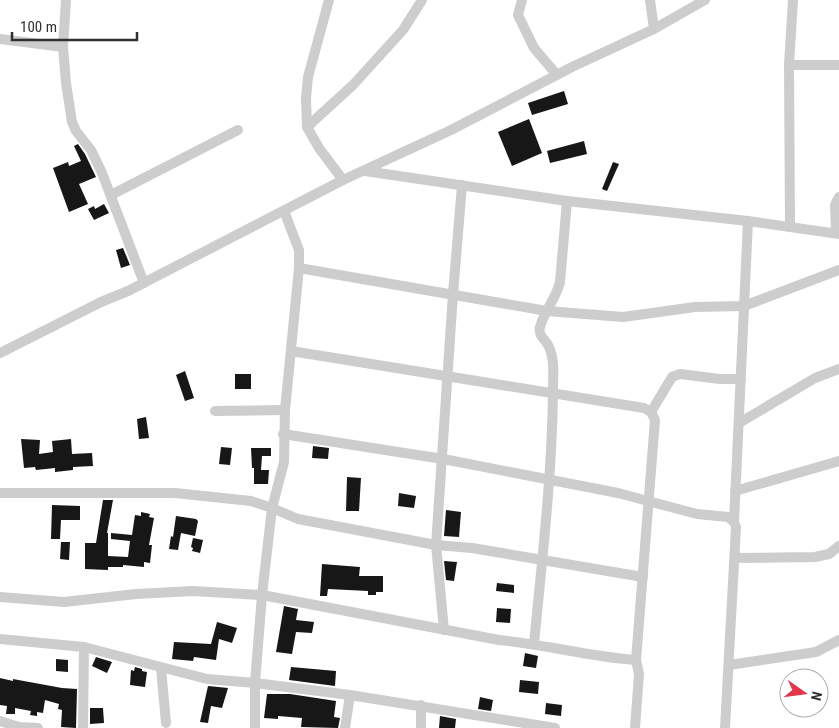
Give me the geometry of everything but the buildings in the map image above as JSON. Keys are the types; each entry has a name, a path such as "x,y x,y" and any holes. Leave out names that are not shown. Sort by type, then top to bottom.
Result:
{"street":[{"path":"66,0 63,47 72,122 76,131 91,150 111,195 144,283"},
{"path":"329,0 308,77 306,98 307,127 319,148 343,180"},
{"path":"307,127 353,86 403,30 422,0"},
{"path":"522,0 518,15 534,48 557,75"},
{"path":"650,0 654,29"},
{"path":"0,353 144,283 343,180 450,130 557,75 654,29 704,0"},
{"path":"790,227 789,65 793,0"},
{"path":"0,40 63,47"},
{"path":"789,65 839,66"},
{"path":"111,195 238,130"},
{"path":"364,170 567,201 838,233 835,205 839,197"},
{"path":"444,630 436,545 462,185"},
{"path":"534,644 550,479 553,392 552,354 548,344 541,338 539,329 557,295 560,282 567,201"},
{"path":"255,728 255,683 262,595 272,508 282,470 285,410 299,268 299,250 284,211"},
{"path":"725,728 736,527 734,522 748,222"},
{"path":"299,268 547,311 624,317 695,307 744,306 839,270"},
{"path":"291,351 553,392 644,408 651,412 655,420 636,660 640,674 636,728"},
{"path":"739,423 815,378 839,369"},
{"path":"651,412 672,377 680,374 720,379 741,378"},
{"path":"215,411 285,410"},
{"path":"283,434 443,459 618,492 697,514 728,517 734,522"},
{"path":"736,491 839,461"},
{"path":"0,493 175,494 252,501 298,519 436,545 472,548 643,577"},
{"path":"734,558 815,557 829,554 839,546"},
{"path":"0,597 64,602 136,594 194,591 262,595 499,640 636,660"},
{"path":"0,639 84,647 207,679 350,695 555,728"},
{"path":"729,665 816,652 839,640"},
{"path":"83,728 84,647"},
{"path":"162,668 166,723"},
{"path":"345,728 350,695"},
{"path":"421,706 421,728"},
{"path":"0,722 19,727 38,728"}]}
